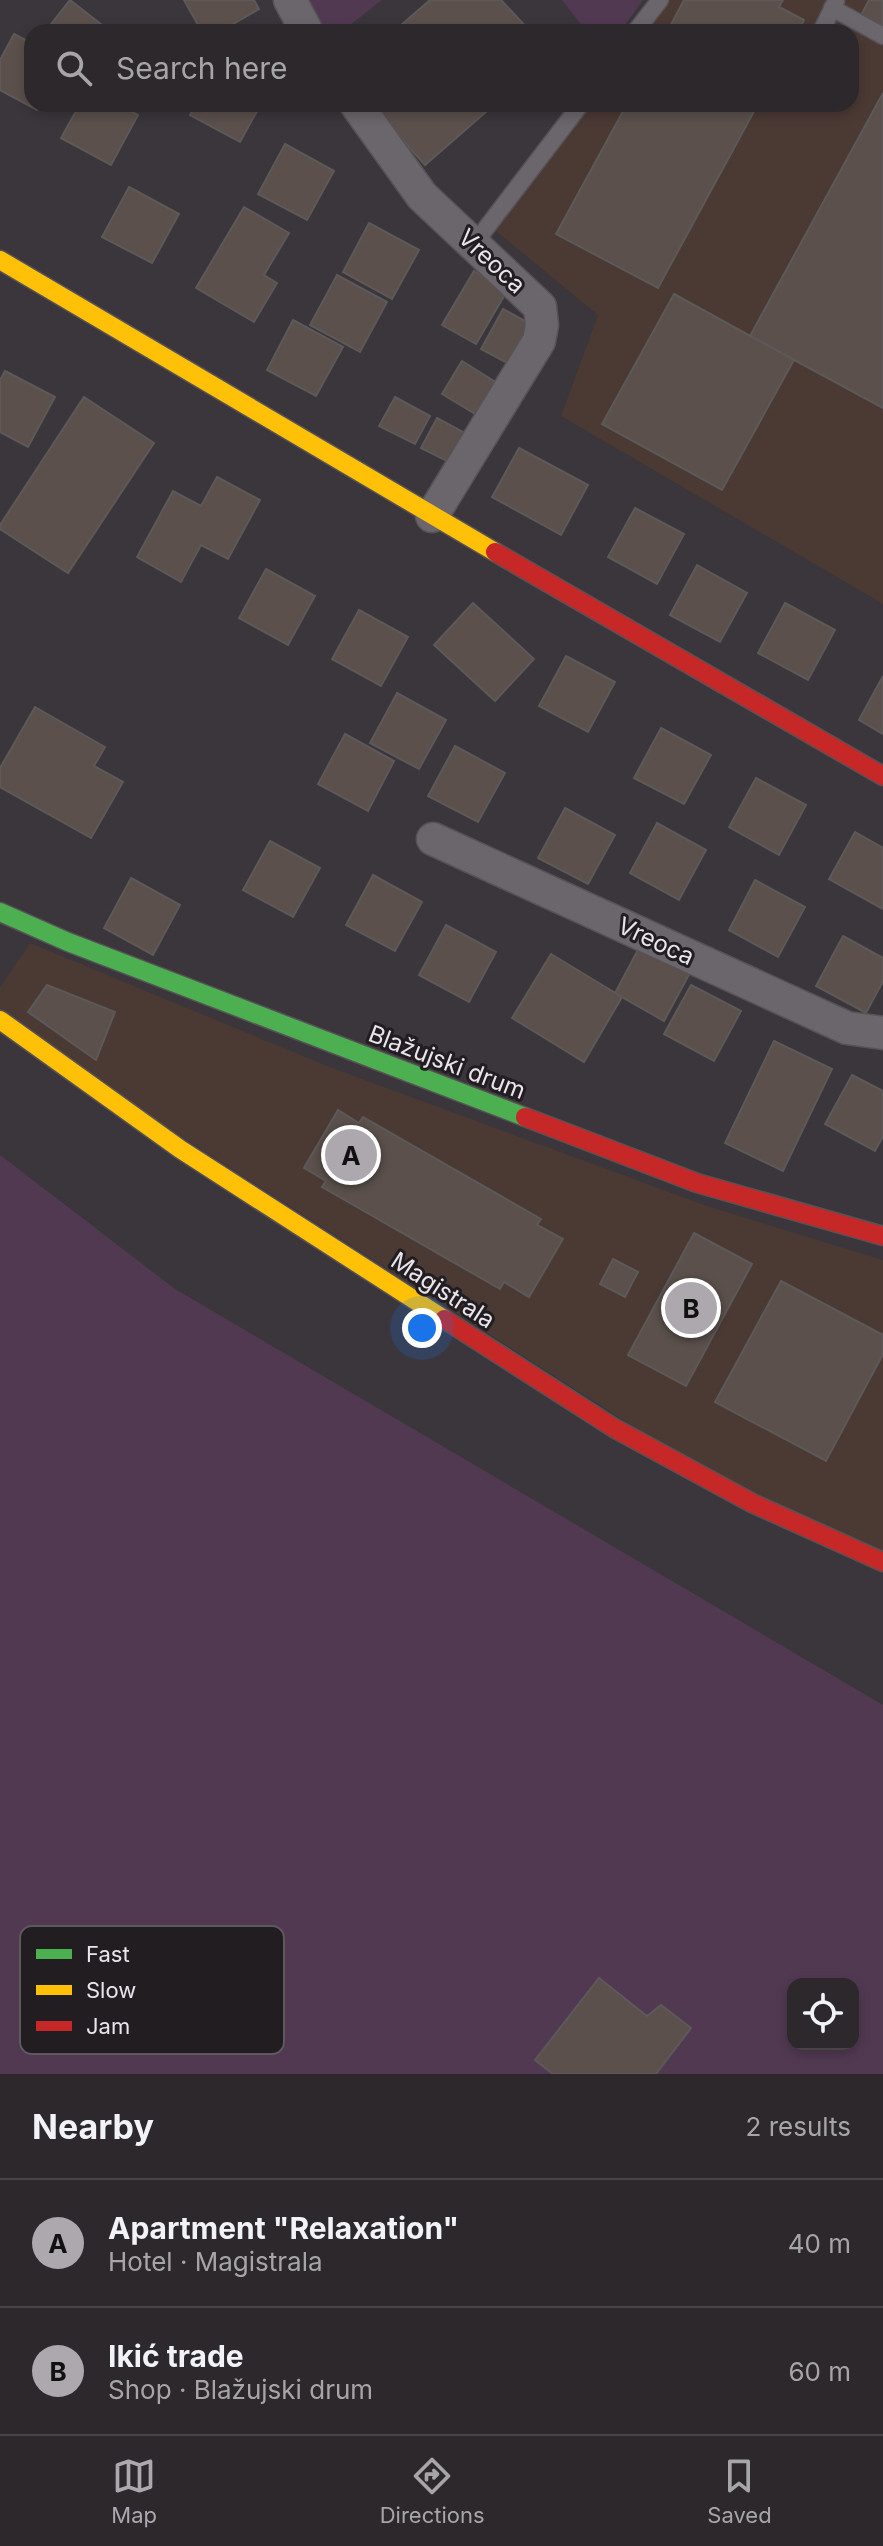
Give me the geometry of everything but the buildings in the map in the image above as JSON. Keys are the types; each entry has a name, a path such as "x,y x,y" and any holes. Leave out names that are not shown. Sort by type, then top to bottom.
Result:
{"street":[{"path":"290,0 303,24"},
{"name":"Vreoca","path":"362,112 422,196 540,307 542,325 539,341 432,516"},
{"path":"0,260 432,516 883,776"},
{"name":"Vreoca","path":"433,839 847,1028 883,1033"},
{"name":"Blažujski drum","path":"0,912 83,948 697,1183 883,1236"},
{"name":"Magistrala","path":"0,1020 180,1149 614,1428 752,1503 883,1562"}],"lane":[{"path":"641,24 660,0"},
{"path":"825,24 834,4 883,36"},
{"path":"474,244 575,112"}],"shaded area":[{"path":"290,0 382,0 351,24 306,24"},
{"path":"562,0 643,0 626,24 581,24"},
{"path":"667,0 883,0 883,604 561,416 598,315 496,231 584,112 859,112 859,24 649,24"},
{"path":"30,943 327,1066 707,1206 883,1260 883,1562 752,1503 0,1020 0,987"},
{"path":"0,1155 175,1289 883,1705 883,2074 0,2074"}],"traffic: fast":[{"path":"0,912 68,942 525,1117"}],"traffic: slow":[{"path":"0,260 495,552"},
{"path":"0,1020 180,1149 444,1319"}],"traffic: jam":[{"path":"495,552 883,776"},
{"path":"525,1117 697,1183 883,1236"},
{"path":"444,1319 614,1428 752,1503 883,1562"}],"place":[{"name":"Apartment \"Relaxation\"","path":"351,1155"},
{"name":"Ikić trade","path":"691,1308"}]}
